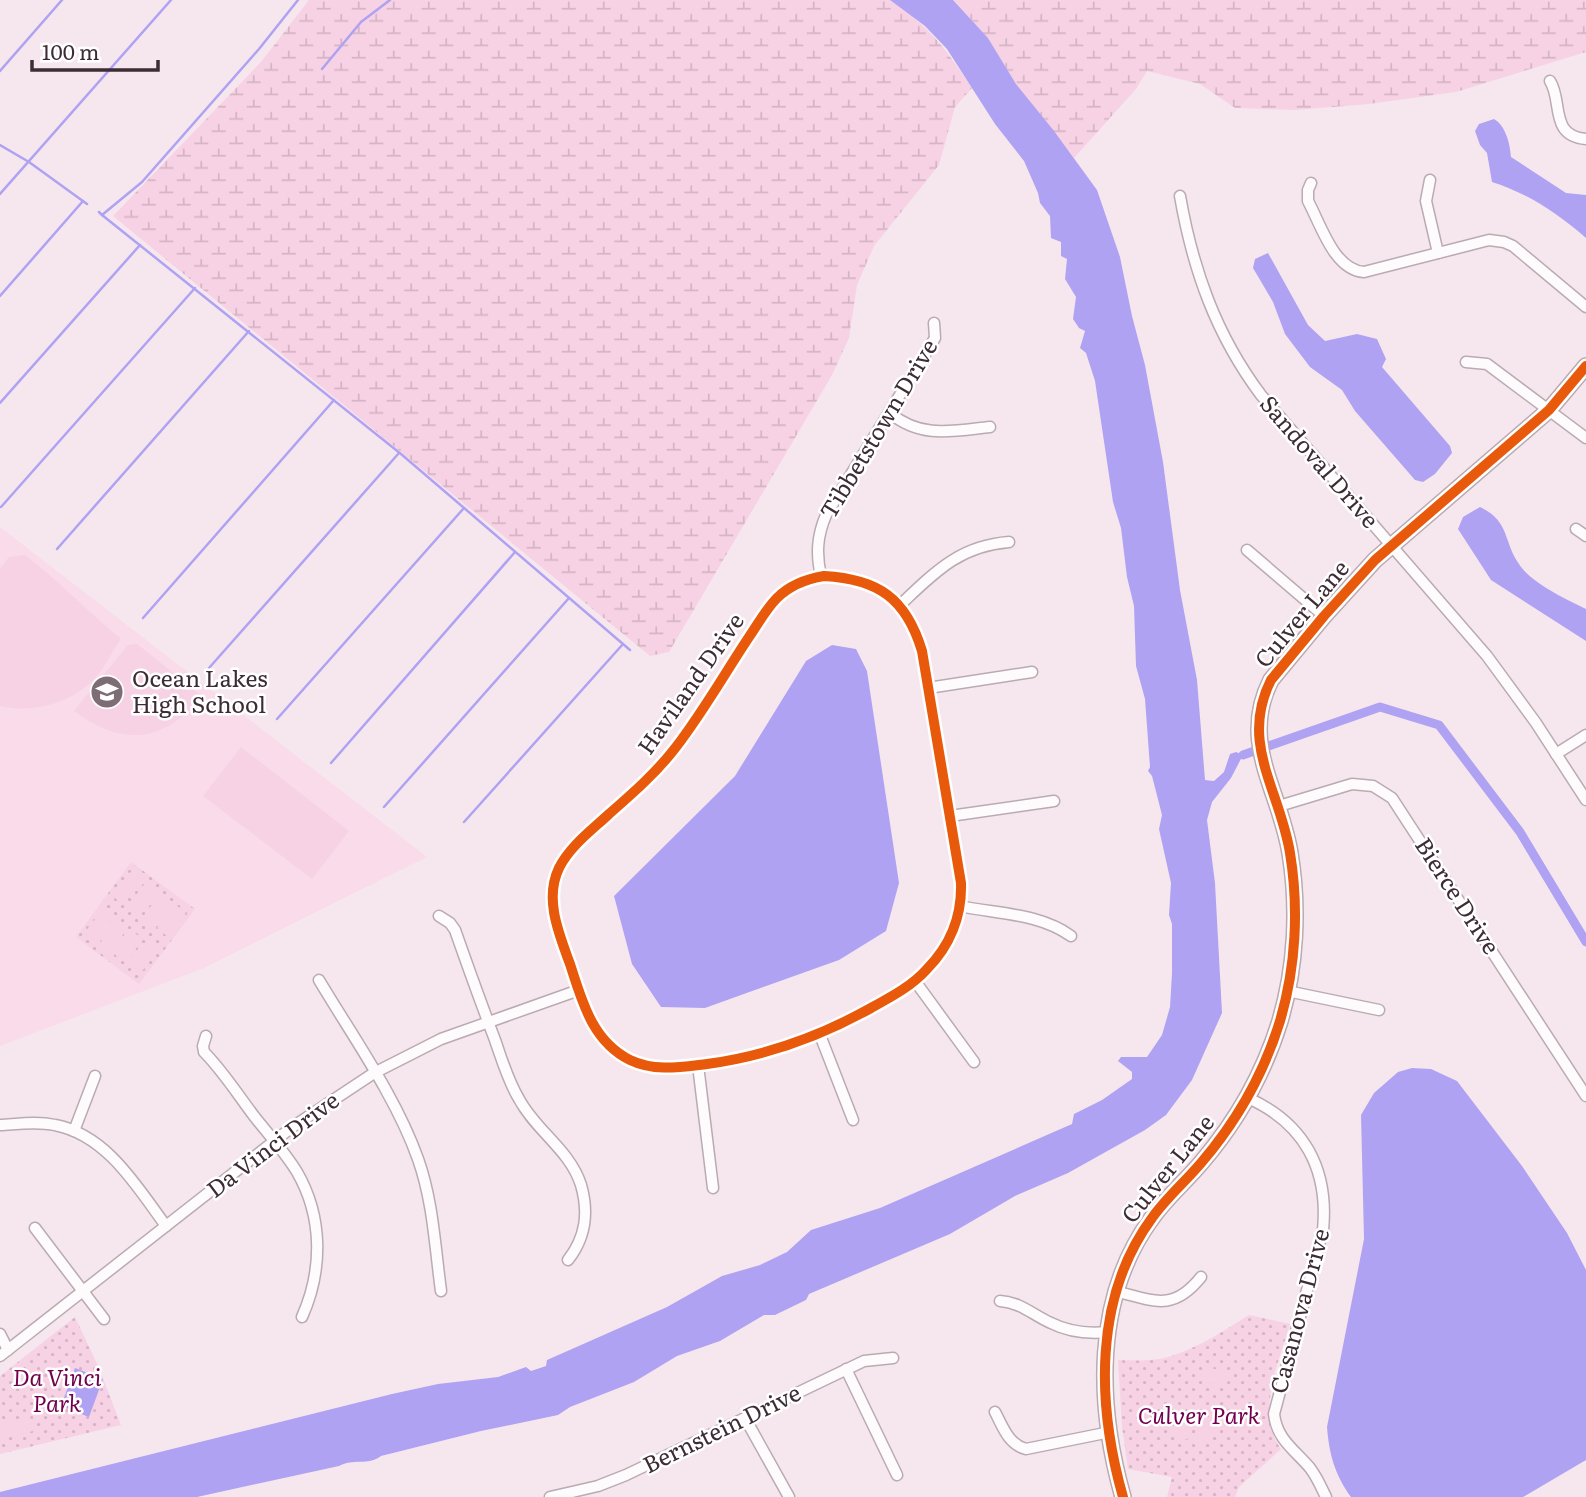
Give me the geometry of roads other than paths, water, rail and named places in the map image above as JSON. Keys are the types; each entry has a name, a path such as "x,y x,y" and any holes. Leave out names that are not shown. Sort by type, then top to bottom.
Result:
{"street":[{"path":"1550,81 1555,92 1557,113 1563,125 1574,137 1586,139"},
{"path":"1430,180 1426,201 1438,253"},
{"path":"1311,183 1308,201 1339,260 1351,270 1364,272 1489,240 1504,242 1513,246 1586,307"},
{"name":"Sandoval Drive","path":"1180,196 1197,275 1231,351 1261,395 1502,676 1586,800"},
{"name":"Tibbetstown Drive","path":"821,576 817,550 820,528 935,338 934,323"},
{"path":"1466,362 1487,364 1586,438"},
{"name":"Culver Lane","path":"1123,1497 1110,1432 1105,1387 1107,1332 1115,1292 1129,1253 1152,1217 1220,1140 1248,1098 1270,1049 1287,991 1295,904 1290,853 1279,806 1260,749 1258,719 1271,680 1324,616 1391,545 1549,410 1586,366"},
{"path":"890,413 907,425 929,432 990,427"},
{"path":"1576,529 1586,536"},
{"path":"900,605 934,572 956,556 979,546 1009,542"},
{"path":"1247,550 1324,616"},
{"name":"Haviland Drive","path":"821,576 848,578 872,585 892,596 918,636 961,883 960,906 947,943 928,969 915,981 881,1003 820,1035 741,1059 656,1068 642,1065 609,1046 592,1024 556,923 553,909 555,880 563,860 643,784 693,726 777,598 797,584 821,576"},
{"path":"928,688 1032,672"},
{"path":"1556,754 1586,735"},
{"name":"Bierce Drive","path":"1279,806 1352,784 1373,786 1392,798 1586,1097"},
{"path":"950,816 1054,801"},
{"path":"960,906 1036,919 1060,928 1070,936"},
{"path":"439,916 455,930 512,1087 538,1126 571,1163 581,1186 586,1215 585,1228 568,1260"},
{"path":"319,981 400,1120 418,1160 430,1207 441,1291"},
{"path":"915,981 974,1062"},
{"name":"Da Vinci Drive","path":"4,1353 329,1101 412,1052 579,990"},
{"path":"1287,991 1380,1010"},
{"path":"820,1035 853,1119"},
{"path":"206,1036 203,1041 204,1052 296,1170 314,1213 317,1268 310,1300 302,1317"},
{"path":"698,1065 713,1188"},
{"path":"74,1131 95,1076"},
{"name":"Casanova Drive","path":"1248,1098 1270,1109 1295,1130 1311,1154 1322,1186 1323,1230 1274,1414 1275,1424 1283,1439 1316,1477 1326,1497"},
{"path":"0,1125 42,1123 74,1131 99,1145 111,1156 166,1226"},
{"path":"35,1228 104,1319"},
{"path":"1115,1292 1160,1303 1177,1299 1190,1290 1201,1277"},
{"path":"1000,1301 1014,1302 1063,1328 1086,1333 1107,1332"},
{"path":"0,1334 4,1353"},
{"name":"Bernstein Drive","path":"550,1497 598,1486 626,1475 846,1370 872,1359 892,1358"},
{"path":"846,1370 897,1475"},
{"path":"995,1412 1009,1439 1026,1449 1110,1432"},
{"path":"745,1418 789,1497"}],"waterway":[{"path":"0,71 62,0"},
{"path":"0,194 171,0"},
{"path":"99,212 102,215 142,182 259,49 298,0"},
{"path":"322,69 361,22 390,0"},
{"path":"0,145 29,162 87,204"},
{"path":"0,296 83,201"},
{"path":"102,215 401,454 630,650"},
{"path":"0,403 140,245"},
{"path":"1,507 195,288"},
{"path":"57,549 249,331"},
{"path":"143,618 334,400"},
{"path":"209,668 399,453"},
{"path":"277,719 464,508"},
{"path":"331,763 515,552"},
{"path":"384,807 569,598"},
{"path":"464,822 623,644"},
{"path":"1243,755 1380,707 1439,725 1520,832 1586,942"}],"place":[{"name":"Ocean Lakes High School","path":"107,692"}],"park label":[{"name":"Da Vinci Park","path":"57,1391"},
{"name":"Culver Park","path":"1199,1416"}]}
